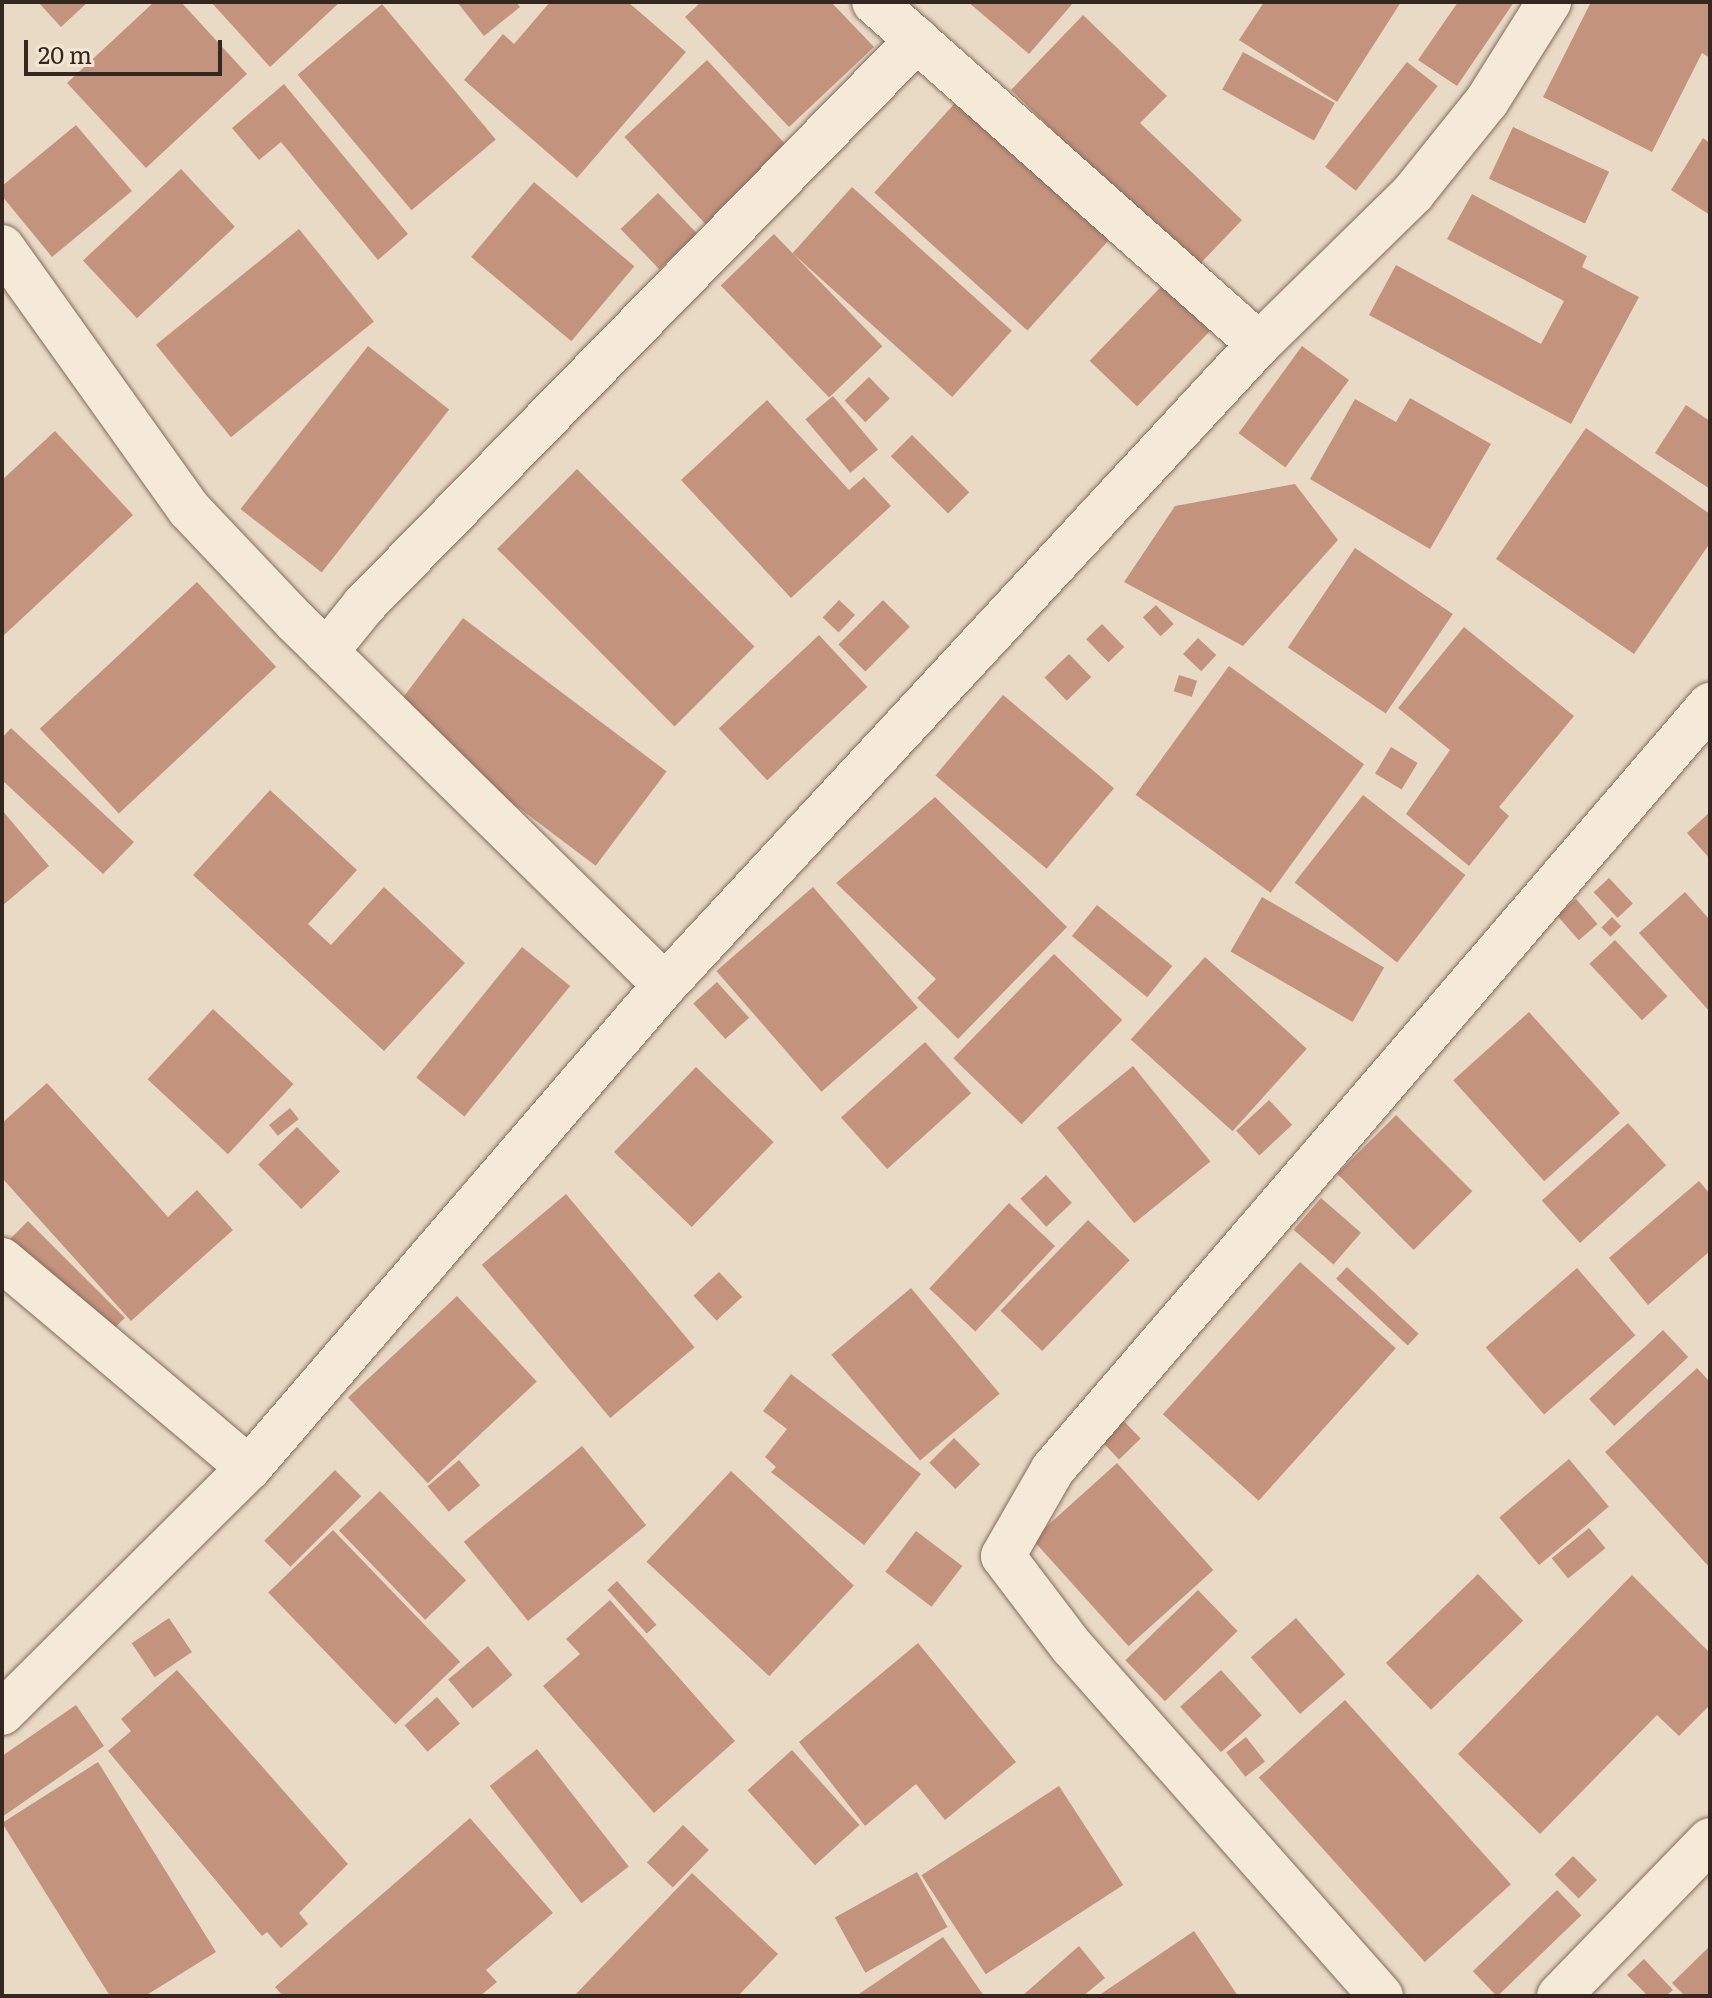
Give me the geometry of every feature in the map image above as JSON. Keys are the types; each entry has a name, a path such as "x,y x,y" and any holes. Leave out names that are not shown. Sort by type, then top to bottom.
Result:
{"street":[{"path":"874,2 1259,344"},
{"path":"2,1713 249,1468 665,985 1259,344 1413,193 1487,101 1549,2"},
{"path":"326,652 364,605 917,40"},
{"path":"2,247 189,509 326,652 665,985"},
{"path":"1381,1996 1072,1647 1003,1556 1053,1469 1710,705"},
{"path":"2,1260 249,1468"},
{"path":"1559,1996 1710,1840"}],"building":[{"path":"38,2 88,2 61,27"},
{"path":"154,2 181,2 247,74 146,168 67,83"},
{"path":"211,2 340,2 270,67"},
{"path":"457,2 516,2 520,7 484,36"},
{"path":"550,2 628,2 686,52 577,178 464,80 503,34 514,44"},
{"path":"701,2 831,2 874,47 789,127 685,17"},
{"path":"968,2 1074,2 1029,54"},
{"path":"1264,2 1401,2 1337,102 1239,40"},
{"path":"1458,2 1514,2 1457,86 1418,60"},
{"path":"1591,2 1710,2 1710,58 1702,53 1652,152 1543,97"},
{"path":"382,4 496,140 412,210 298,75"},
{"path":"1083,15 1167,96 1140,123 1242,220 1196,268 1011,90"},
{"path":"1243,52 1335,103 1314,141 1222,90"},
{"path":"707,60 792,151 710,228 624,137"},
{"path":"1407,62 1438,86 1356,191 1325,167"},
{"path":"284,84 408,234 378,260 281,142 259,160 232,128"},
{"path":"964,93 1117,231 1027,330 874,193"},
{"path":"76,125 132,191 52,257 2,196 2,186"},
{"path":"1513,127 1609,172 1585,223 1489,179"},
{"path":"1703,138 1710,143 1710,215 1671,190"},
{"path":"181,169 235,227 137,318 83,260"},
{"path":"534,182 634,266 571,341 471,257"},
{"path":"852,187 1012,331 952,397 792,253"},
{"path":"658,193 697,233 659,269 621,229"},
{"path":"1472,194 1587,256 1582,267 1639,297 1571,424 1369,315 1396,265 1541,344 1564,301 1447,239"},
{"path":"299,229 374,321 231,437 156,345"},
{"path":"774,234 882,346 829,398 721,285"},
{"path":"1182,265 1229,311 1137,407 1090,361"},
{"path":"368,346 449,409 322,573 241,509"},
{"path":"1302,346 1349,380 1285,467 1239,433"},
{"path":"869,377 890,399 865,422 845,401"},
{"path":"833,396 878,450 850,473 805,419"},
{"path":"1410,398 1491,444 1430,549 1310,479 1355,399 1396,422"},
{"path":"767,400 849,490 864,477 891,506 791,598 681,480"},
{"path":"1686,405 1710,421 1710,489 1655,453"},
{"path":"1586,428 1710,514 1710,543 1634,654 1496,559"},
{"path":"55,431 133,515 2,637 2,480"},
{"path":"912,435 969,492 948,513 891,456"},
{"path":"577,469 754,646 675,726 497,549"},
{"path":"1295,484 1338,540 1243,646 1124,582 1175,506"},
{"path":"1355,548 1453,614 1386,713 1288,647"},
{"path":"197,582 276,667 119,813 40,729"},
{"path":"839,600 855,615 839,633 823,618"},
{"path":"883,600 910,627 865,671 838,645"},
{"path":"1156,605 1174,624 1161,636 1143,617"},
{"path":"463,618 667,771 596,866 392,712"},
{"path":"1102,624 1124,647 1108,662 1086,639"},
{"path":"1464,627 1574,716 1499,807 1509,816 1469,866 1406,814 1450,750 1398,708"},
{"path":"819,635 867,687 767,780 719,728"},
{"path":"1198,638 1216,655 1201,671 1183,654"},
{"path":"1069,654 1091,677 1067,701 1045,678"},
{"path":"1229,666 1364,764 1271,893 1136,795"},
{"path":"1179,675 1197,681 1192,697 1174,691"},
{"path":"1003,695 1114,788 1047,869 936,775"},
{"path":"11,728 134,842 103,874 2,780 2,738"},
{"path":"1391,747 1418,763 1402,790 1375,774"},
{"path":"270,790 357,870 308,924 331,945 384,887 465,963 384,1051 193,875"},
{"path":"1363,795 1465,875 1397,963 1295,882"},
{"path":"935,797 1067,927 958,1039 917,998 936,979 836,883"},
{"path":"2,810 49,866 2,906"},
{"path":"1710,812 1710,859 1687,833"},
{"path":"1609,878 1633,904 1618,918 1594,892"},
{"path":"813,887 918,1008 821,1092 716,971"},
{"path":"1685,892 1710,920 1710,1012 1639,933"},
{"path":"1262,897 1384,968 1353,1022 1230,952"},
{"path":"1576,899 1598,924 1579,940 1557,915"},
{"path":"1097,905 1172,966 1147,997 1072,936"},
{"path":"1612,917 1621,926 1611,937 1601,928"},
{"path":"1615,940 1668,996 1642,1020 1589,964"},
{"path":"522,947 570,986 464,1117 416,1078"},
{"path":"1054,954 1122,1020 1022,1124 953,1058"},
{"path":"1205,957 1307,1049 1233,1131 1131,1039"},
{"path":"717,982 749,1018 725,1039 693,1003"},
{"path":"213,1009 293,1084 228,1154 148,1079"},
{"path":"1529,1012 1620,1113 1544,1181 1453,1080"},
{"path":"925,1042 971,1093 887,1169 841,1118"},
{"path":"1133,1066 1210,1162 1134,1223 1057,1128"},
{"path":"696,1067 774,1142 692,1227 614,1152"},
{"path":"47,1083 168,1217 197,1190 233,1230 131,1321 2,1178 2,1123"},
{"path":"1269,1100 1292,1125 1259,1156 1236,1131"},
{"path":"290,1108 299,1119 278,1136 269,1125"},
{"path":"1396,1115 1472,1191 1414,1250 1337,1174"},
{"path":"1628,1123 1666,1165 1580,1243 1542,1201"},
{"path":"297,1127 340,1172 301,1209 258,1165"},
{"path":"1046,1175 1072,1203 1046,1227 1020,1199"},
{"path":"1699,1181 1710,1194 1710,1251 1648,1305 1609,1258"},
{"path":"566,1194 695,1347 610,1418 482,1265"},
{"path":"1321,1198 1361,1233 1333,1264 1293,1230"},
{"path":"1009,1203 1055,1246 975,1332 929,1289"},
{"path":"1088,1220 1130,1260 1042,1351 1000,1311"},
{"path":"28,1221 125,1318 107,1336 10,1239"},
{"path":"1300,1262 1396,1348 1259,1501 1163,1414"},
{"path":"1347,1267 1419,1334 1408,1346 1336,1279"},
{"path":"1577,1268 1635,1335 1544,1415 1486,1347"},
{"path":"719,1272 742,1297 717,1321 693,1296"},
{"path":"911,1288 1000,1394 920,1461 831,1355"},
{"path":"457,1296 537,1382 428,1483 348,1398"},
{"path":"1663,1330 1688,1357 1614,1426 1589,1399"},
{"path":"1697,1368 1710,1382 1710,1568 1605,1452"},
{"path":"791,1374 921,1474 864,1545 771,1472 776,1467 765,1457 787,1429 763,1411"},
{"path":"1115,1412 1141,1439 1119,1459 1093,1433"},
{"path":"954,1438 980,1464 955,1489 929,1463"},
{"path":"582,1446 646,1525 528,1621 464,1542"},
{"path":"1569,1459 1609,1506 1539,1565 1499,1517"},
{"path":"459,1460 480,1485 449,1512 428,1486"},
{"path":"1117,1463 1213,1570 1129,1646 1032,1539"},
{"path":"335,1470 361,1496 290,1567 264,1541"},
{"path":"731,1471 854,1586 769,1676 646,1562"},
{"path":"380,1491 466,1580 425,1620 339,1531"},
{"path":"1589,1528 1605,1548 1568,1578 1552,1558"},
{"path":"333,1530 460,1662 395,1724 268,1593"},
{"path":"916,1531 962,1566 932,1607 885,1572"},
{"path":"1478,1574 1523,1621 1431,1710 1386,1663"},
{"path":"1632,1575 1710,1653 1710,1705 1679,1736 1657,1715 1540,1834 1458,1754"},
{"path":"617,1581 656,1625 647,1634 607,1590"},
{"path":"1198,1590 1238,1631 1165,1701 1125,1660"},
{"path":"610,1600 735,1741 654,1813 543,1686 580,1654 566,1639"},
{"path":"169,1618 192,1652 155,1677 132,1643"},
{"path":"1296,1618 1345,1675 1300,1714 1251,1657"},
{"path":"918,1643 1016,1762 945,1820 916,1784 865,1826 799,1742"},
{"path":"488,1646 512,1675 473,1709 448,1679"},
{"path":"177,1670 348,1864 299,1913 308,1924 281,1948 267,1932 262,1936 108,1751 131,1731 121,1719"},
{"path":"1221,1670 1262,1715 1221,1752 1180,1707"},
{"path":"437,1697 460,1723 428,1752 405,1725"},
{"path":"1345,1700 1511,1884 1425,1962 1259,1778"},
{"path":"76,1705 104,1746 2,1817 2,1756"},
{"path":"1246,1737 1265,1761 1245,1777 1226,1752"},
{"path":"537,1749 629,1866 581,1903 490,1786"},
{"path":"792,1750 860,1825 815,1865 747,1790"},
{"path":"98,1762 216,1952 145,1996 110,1996 2,1823"},
{"path":"1059,1786 1123,1885 986,1974 921,1875"},
{"path":"470,1818 553,1913 486,1970 497,1982 480,1996 283,1996 275,1987"},
{"path":"683,1825 709,1850 673,1887 647,1862"},
{"path":"1573,1856 1597,1880 1579,1898 1555,1874"},
{"path":"917,1872 948,1927 865,1973 835,1918"},
{"path":"692,1873 778,1954 738,1996 574,1996"},
{"path":"1557,1890 1581,1915 1498,1996 1473,1971"},
{"path":"1194,1931 1238,1996 1098,1996"},
{"path":"943,1937 984,1996 856,1996"},
{"path":"1079,1946 1105,1978 1083,1996 1022,1996"},
{"path":"1710,1946 1710,1996 1685,1996 1672,1983"},
{"path":"1644,1959 1673,1990 1666,1996 1648,1996 1627,1975"}]}
